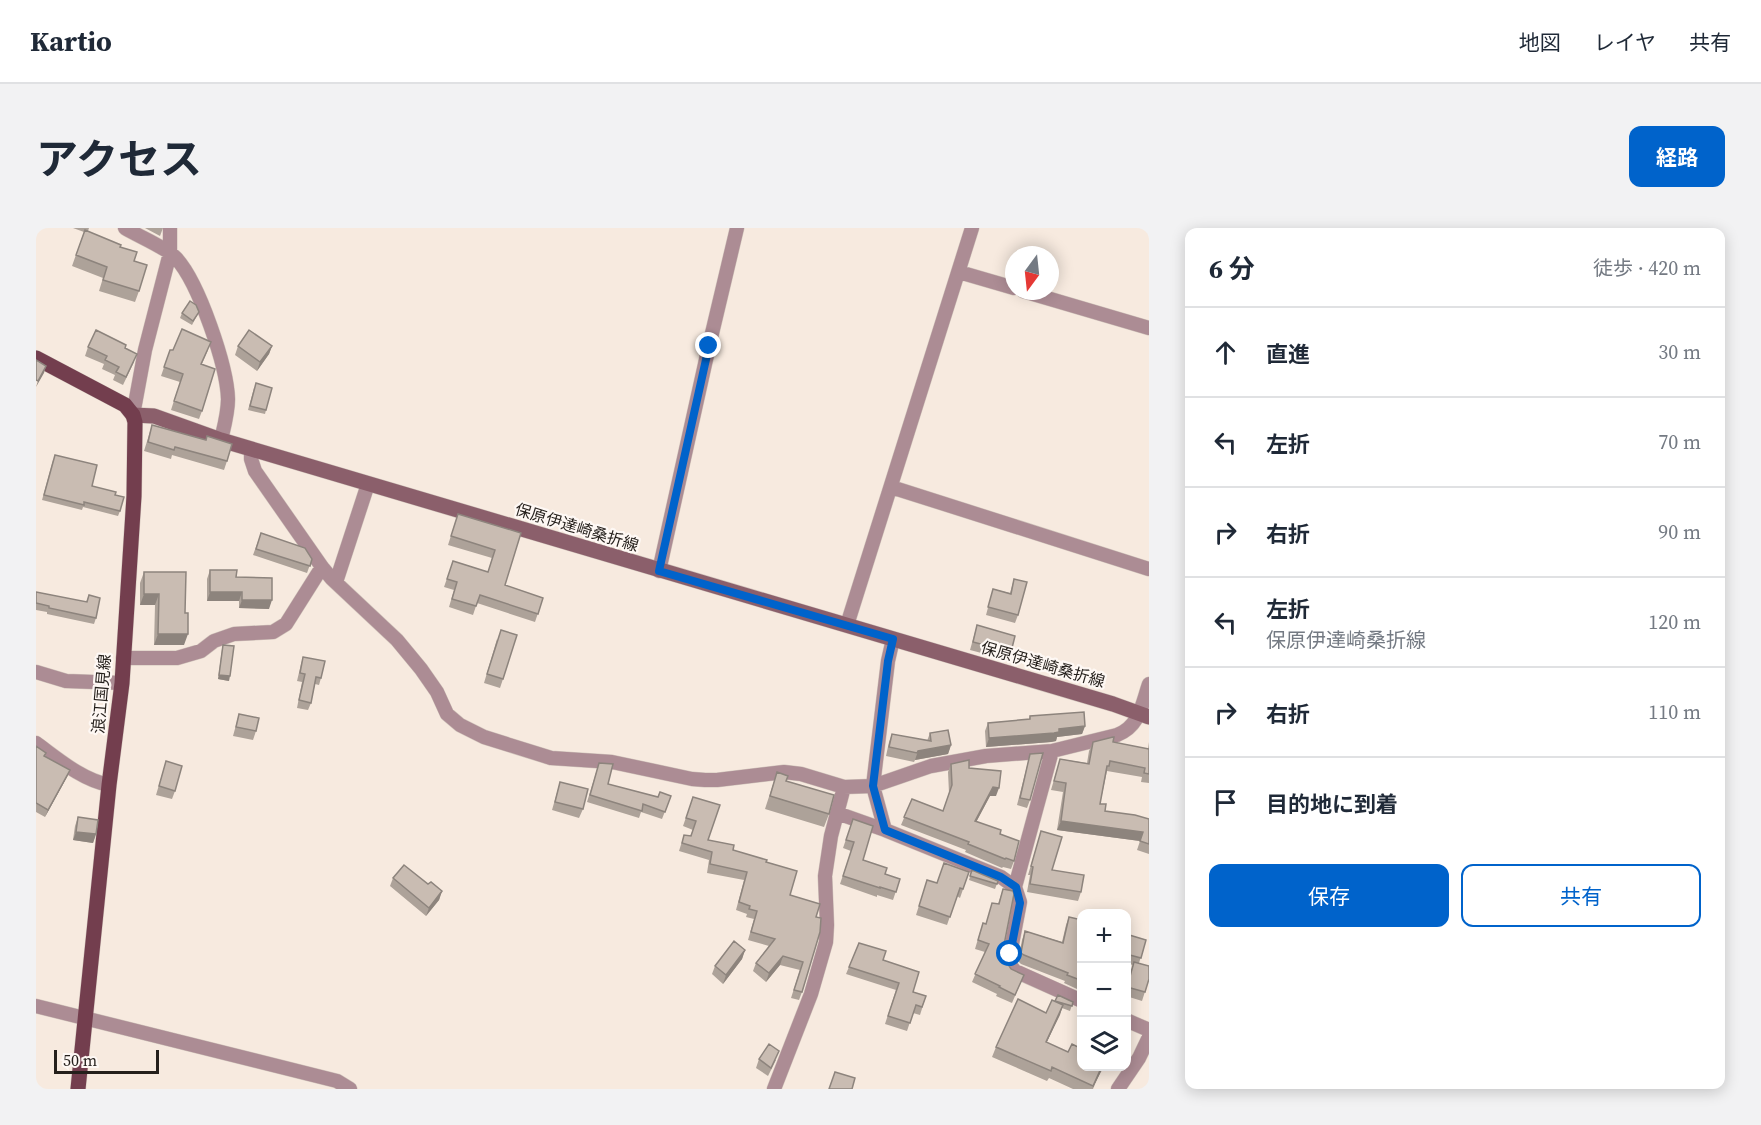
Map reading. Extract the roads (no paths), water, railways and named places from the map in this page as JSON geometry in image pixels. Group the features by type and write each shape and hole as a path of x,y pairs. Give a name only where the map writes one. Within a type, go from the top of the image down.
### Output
{"main road":[{"path":"36,358 125,405 133,415"},
{"name":"保原伊達崎桑折線","path":"133,415 154,416 221,440 1144,715"},
{"name":"浪江国見線","path":"78,1089 109,785 122,683 134,496 135,422 133,415"}],"street":[{"path":"125,228 176,258 198,293 226,382 228,399 221,440"},
{"path":"133,415 145,350 170,253 170,228"},
{"path":"659,571 737,228"},
{"path":"847,625 972,228"},
{"path":"959,272 1005,285"},
{"path":"1054,300 1149,328"},
{"path":"251,449 255,471 322,567 397,640 437,692 447,714 460,725 484,737 551,758 612,762 692,779 717,780 784,772 801,774 844,787 873,786 931,766 986,756 1052,751 1126,731 1144,715 1149,684"},
{"path":"336,582 368,484"},
{"path":"891,487 1149,569"},
{"path":"123,658 177,658 201,651 214,641 234,634 273,632 286,624 322,567"},
{"path":"885,830 873,786 888,661 893,639"},
{"path":"36,672 66,681 122,683"},
{"path":"36,743 95,782 109,785"},
{"path":"1052,751 1016,887 1020,903 1009,960 1010,965 1016,971 1077,999"},
{"path":"774,1089 804,1015 826,942 825,876 831,836 844,787"},
{"path":"837,813 1001,877 1016,887"},
{"path":"36,1006 337,1081 350,1089"},
{"path":"1131,1022 1149,1030"},
{"path":"1118,1089 1139,1058 1149,1037"}]}
